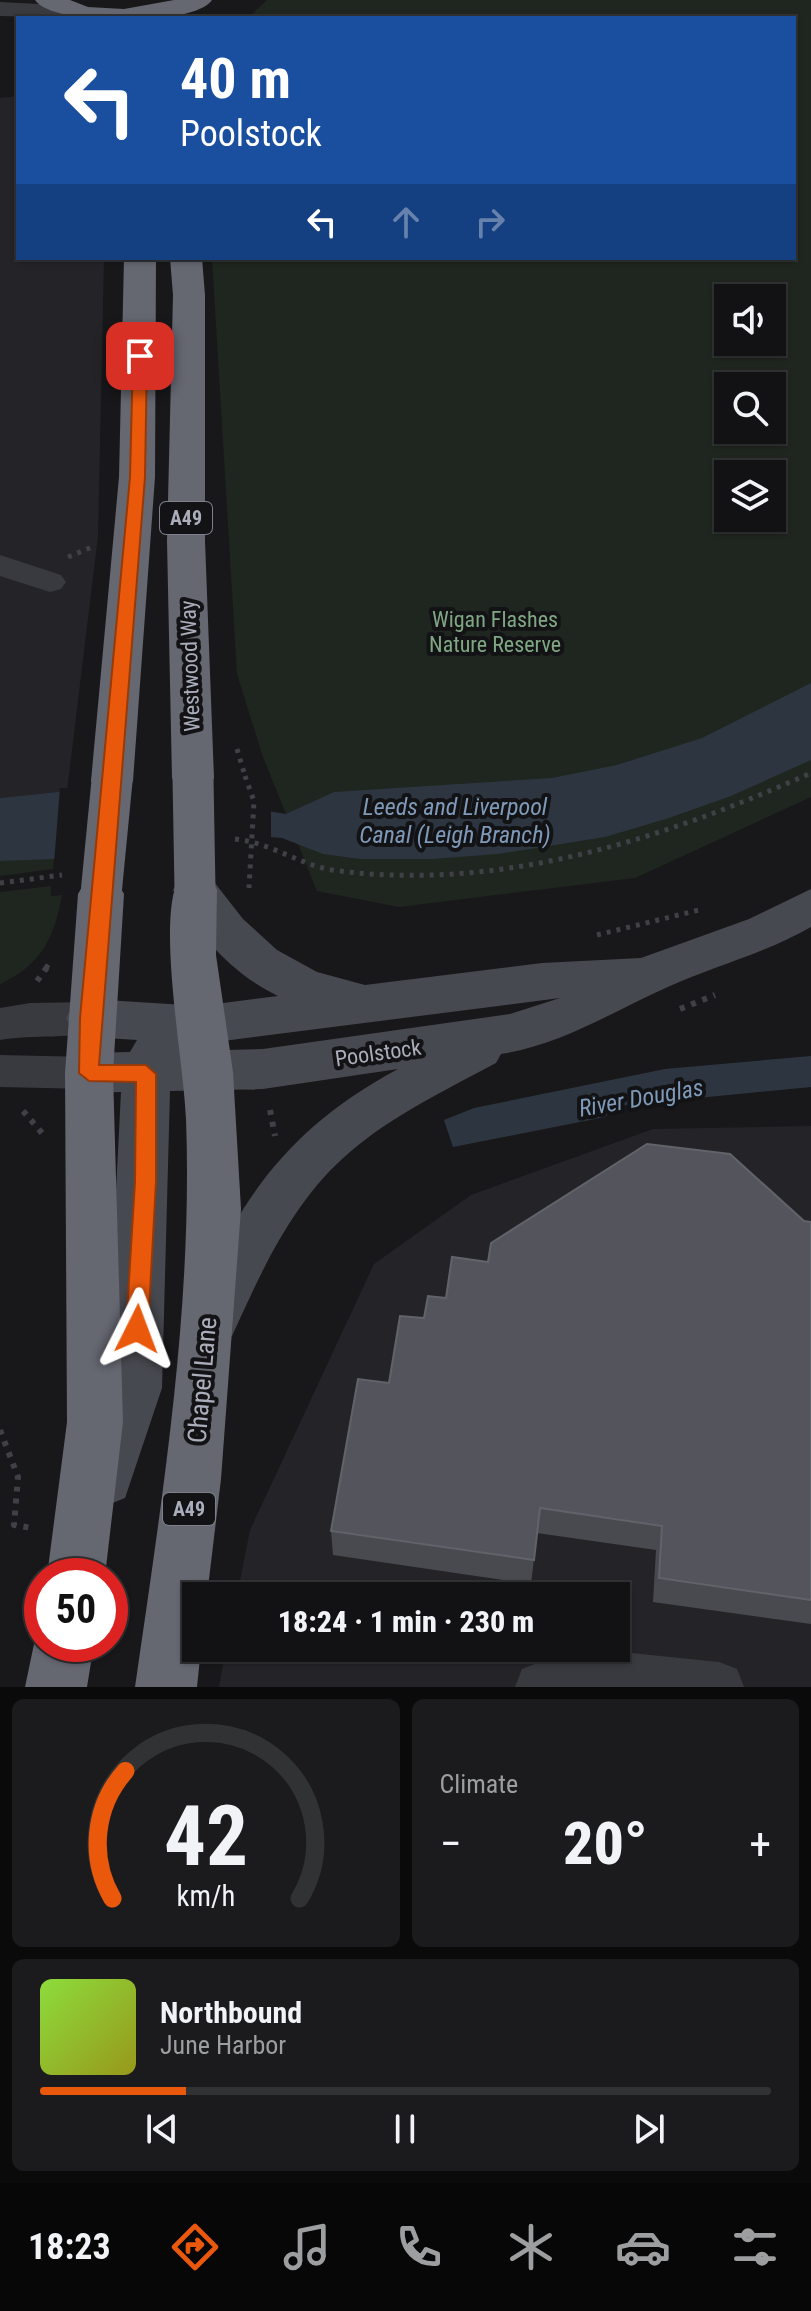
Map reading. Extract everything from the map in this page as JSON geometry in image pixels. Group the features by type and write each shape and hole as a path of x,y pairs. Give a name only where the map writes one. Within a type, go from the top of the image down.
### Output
{"highway":[{"path":"48,0 93,16 153,15 199,0"},
{"name":"A49","path":"78,1558 95,1422 94,1187 83,884 112,781 137,477 140,260"},
{"name":"Westwood Way","path":"186,260 189,295 186,541 195,890 193,955 205,1049"},
{"name":"Chapel Lane","path":"166,1687 177,1622 208,1331 215,1209 205,1049"},
{"path":"56,1687 61,1662"}],"main road":[{"path":"195,890 217,922 265,969 305,988 336,997 389,1003"},
{"name":"Poolstock","path":"90,1018 205,1049 300,1065 510,1033 560,1020 653,973 765,932 811,906"},
{"name":"Poolstock","path":"89,1073 146,1074 205,1049 389,1003 542,981 653,973"},
{"path":"208,1331 256,1231 306,1164 331,1138 376,1106 510,1033"},
{"path":"80,1558 134,1388 145,1182 146,1074"}],"street":[{"path":"0,9 93,16"},
{"path":"0,565 50,582"},
{"path":"0,1024 30,1019 90,1018"},
{"path":"0,1071 89,1073"},
{"path":"540,1687 611,1676 719,1687"}],"path":[{"path":"222,838 269,842 317,867 365,873 457,875 609,850 740,806 811,773"},
{"path":"245,776 254,801 249,888"},
{"path":"0,883 83,884"},
{"path":"590,937 718,905"},
{"path":"0,1430 18,1477 14,1525 37,1528"}],"shaded area":[{"path":"16,96 16,260 104,260 98,536 67,791 0,798 0,98"},
{"path":"811,1126 811,1687 219,1687 223,1662 630,1662 630,1582 240,1582 250,1530 374,1264 471,1195 653,1129"}],"green space":[{"name":"Wigan Flashes Nature Reserve","path":"267,0 811,0 811,797 635,878 399,907 317,891 263,757 237,674 212,260 796,260 796,16 250,16"},
{"path":"54,859 53,869 0,876 0,861"},
{"path":"51,886 51,896 62,895 50,937 36,959 0,984 0,892"}],"water":[{"name":"Leeds and Liverpool Canal (Leigh Branch)","path":"811,683 811,760 731,796 605,837 498,854 433,859 360,859 323,854 282,838 199,831 54,859 0,861 0,798 67,791 184,797 286,814 334,792 552,778 617,765 702,738"},
{"name":"River Douglas","path":"811,1056 811,1087 616,1106 605,1117 453,1147 444,1120 474,1108 665,1069"}],"pier":[{"path":"60,788 184,793 271,807 271,841 200,835 180,848 54,863"}],"building":[{"path":"647,1144 730,1154 804,1221 811,1222 811,1600 659,1578 662,1526 540,1508 534,1560 331,1531 358,1379 389,1383 400,1316 424,1318 428,1296 446,1298 452,1257 488,1262 491,1243"}],"route":[{"path":"137,1329 145,1182 146,1074 89,1073 90,1018 137,477 140,356"}]}
